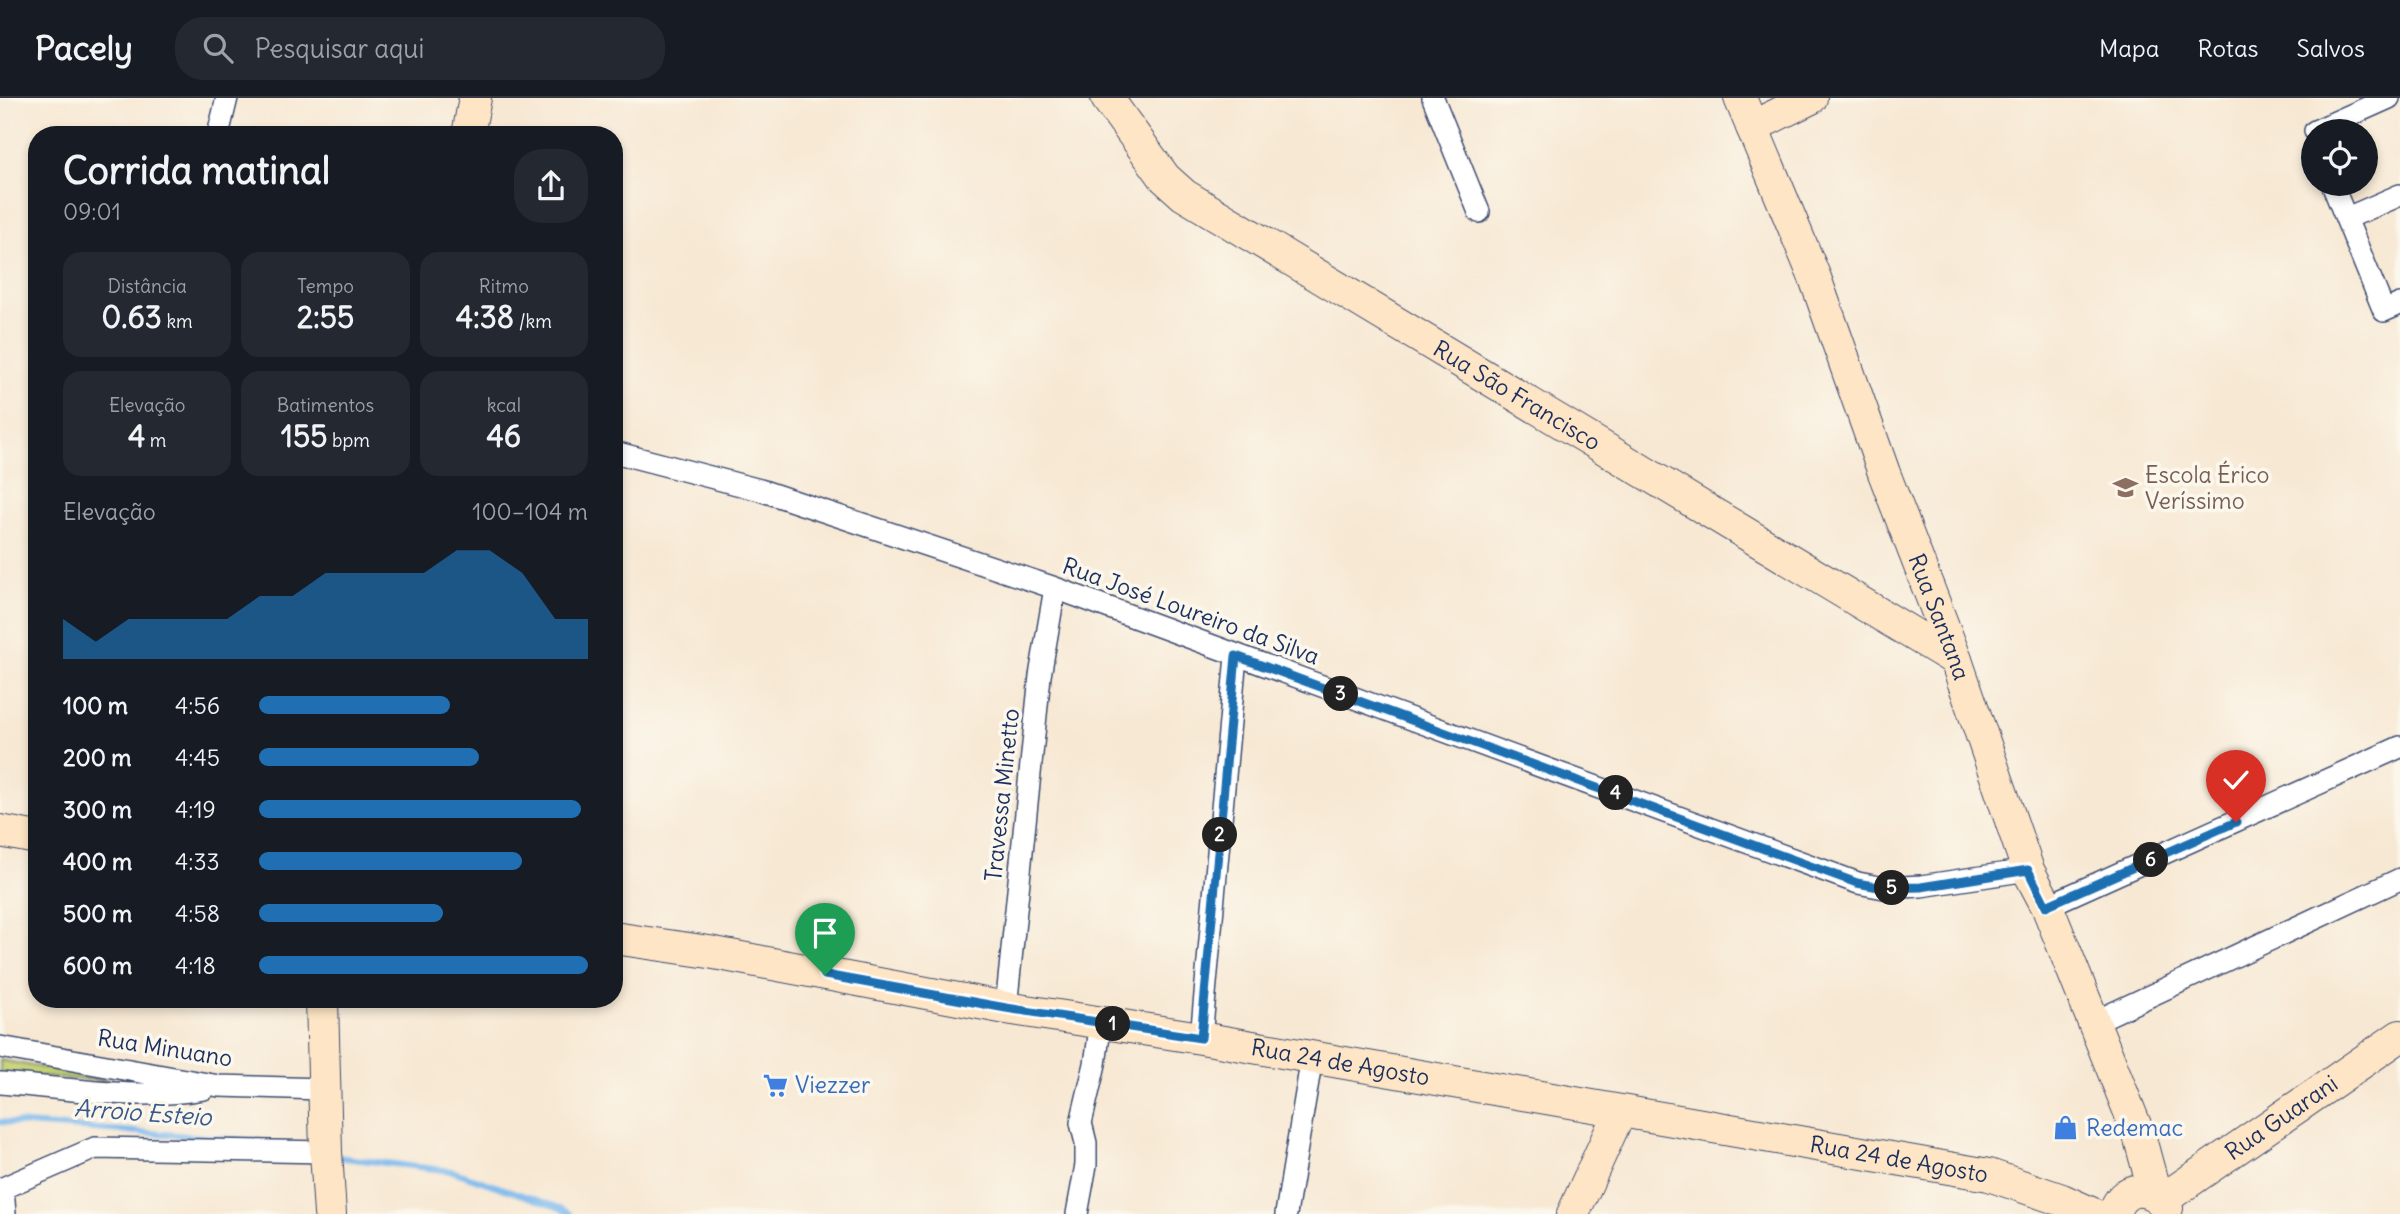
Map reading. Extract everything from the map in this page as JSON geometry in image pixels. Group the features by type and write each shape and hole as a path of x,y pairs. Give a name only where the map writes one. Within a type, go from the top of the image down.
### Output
{"main road":[{"path":"470,126 475,98"},
{"name":"Rua São Francisco","path":"1107,98 1165,178 1184,195 1956,660"},
{"path":"1746,112 1811,98"},
{"name":"Rua Santana","path":"1746,112 1815,278 1884,473 1956,660 2028,870 2046,906 2139,1135 2144,1201"},
{"path":"0,831 28,836"},
{"name":"Rua 24 de Agosto","path":"623,939 709,952 1006,1008 1201,1038 1989,1175 2063,1200 2093,1214"},
{"path":"322,1008 323,1089 330,1214"},
{"name":"Rua Guarani","path":"2144,1201 2400,1036"},
{"path":"1573,1214 1620,1111"},
{"name":"Rua 24 de Agosto","path":"2063,1200 2144,1201"}],"street":[{"path":"220,126 227,98"},
{"path":"1433,98 1479,212"},
{"path":"2346,119 2389,98"},
{"path":"2347,218 2400,195"},
{"path":"2337,196 2392,308"},
{"name":"Rua José Loureiro da Silva","path":"623,454 761,489 1055,588 1857,883 1884,888 1921,887 2028,870"},
{"name":"Travessa Minetto","path":"1006,1008 1040,676 1055,588"},
{"path":"1201,1038 1236,656"},
{"path":"2046,906 2400,747"},
{"path":"2094,1023 2400,879"},
{"path":"1077,1214 1086,1165 1086,1143 1081,1123 1095,1064 1101,1022"},
{"name":"Rua Minuano","path":"0,1047 219,1086 323,1089"},
{"path":"1286,1214 1312,1057"},
{"path":"0,1083 178,1094 219,1086"},
{"path":"5,1214 2,1188 95,1147 326,1152"}],"green space":[{"path":"0,1060 119,1082 0,1074"}],"waterway":[{"name":"Arroio Esteio","path":"0,1122 260,1141"},
{"name":"Arroio Esteio","path":"336,1157 452,1171 560,1208 570,1214"}],"place":[{"name":"Escola Érico Veríssimo","path":"2125,488"},
{"name":"Viezzer","path":"775,1085"},
{"name":"Redemac","path":"2066,1128"}],"route":[{"path":"825,975 1006,1008 1201,1038 1236,656 1857,883 1884,888 1921,887 2028,870 2046,906 2236,822"}]}
